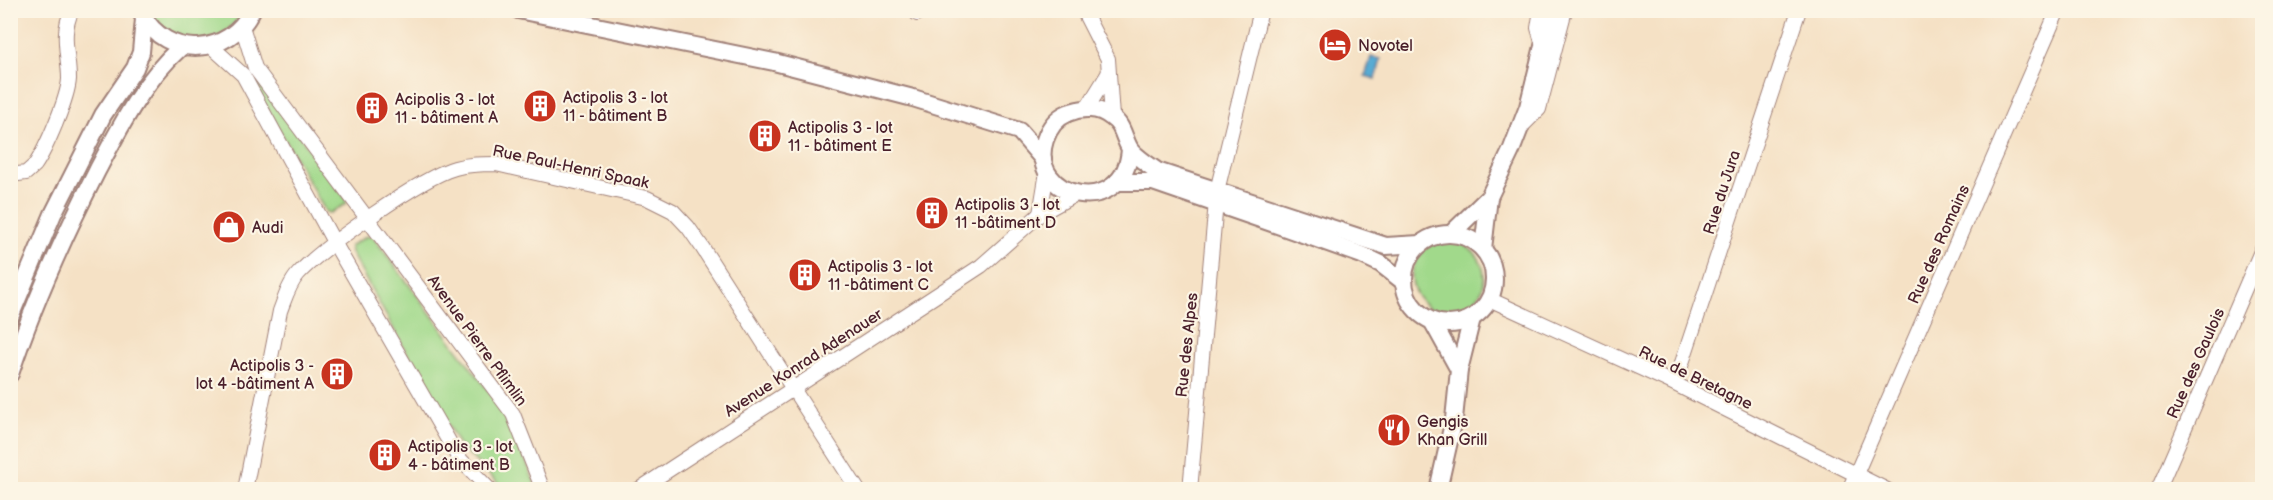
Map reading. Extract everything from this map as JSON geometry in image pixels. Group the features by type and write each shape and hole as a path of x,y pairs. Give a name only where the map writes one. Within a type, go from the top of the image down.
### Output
{"main road":[{"path":"142,15 162,37 181,47 211,46 226,40 242,26 252,10"},
{"path":"519,10 774,62 911,97 1019,131 1055,121 1076,110 1087,108 1112,117 1127,136 1130,148 1129,161 1117,183 1105,191 1091,195 1076,194 1054,182 1045,165 1019,131"},
{"path":"1438,489 1454,419 1459,370 1472,318 1490,299 1494,273 1483,249 1489,197 1521,127 1552,10"},
{"path":"10,318 53,214 103,115 135,68 141,52 142,15"},
{"path":"10,374 71,223 118,132 159,67 181,47"},
{"path":"1045,165 1047,132 1055,121"},
{"path":"1130,148 1157,171 1362,255 1381,264 1404,282"},
{"path":"1117,183 1154,182 1217,197 1386,246 1420,244"},
{"path":"1451,234 1489,197"},
{"path":"1459,370 1432,321 1412,306 1404,282 1407,261 1420,244 1435,236 1451,234 1463,236 1483,249"},
{"path":"1432,321 1446,324 1472,318"}],"street":[{"path":"10,175 26,173 35,165 64,98 69,80 64,42 66,22 72,10"},
{"path":"1083,10 1108,59 1112,117"},
{"name":"Rue des Alpes","path":"1190,489 1217,197 1261,10"},
{"path":"1541,10 1538,28 1543,45"},
{"path":"1521,127 1539,109 1565,10"},
{"name":"Rue du Jura","path":"1675,384 1799,10"},
{"name":"Rue des Romains","path":"1849,489 2058,10"},
{"name":"Avenue Pierre Pflimlin","path":"242,26 255,68 370,219 513,414 543,489"},
{"path":"211,46 243,75 335,244 458,457 490,489"},
{"path":"1087,108 1108,74"},
{"name":"Rue Paul-Henri Spaak","path":"370,219 431,178 454,168 476,163 496,164 647,198 673,211 688,227 794,387 858,489"},
{"path":"1040,214 1045,165"},
{"name":"Avenue Konrad Adenauer","path":"638,489 981,266 1040,214 1076,194"},
{"path":"245,489 280,311 287,291 298,274 370,219"},
{"name":"Rue des Gaulois","path":"2158,489 2262,249"},
{"name":"Rue de Bretagne","path":"1490,299 1675,384 1887,489"}],"green space":[{"path":"147,11 246,11 218,37 196,41 178,37 162,26"},
{"path":"254,74 346,199 346,204 330,213 326,212 249,76"},
{"path":"367,236 373,237 509,418 535,484 534,489 504,489 459,445 351,253 350,246"},
{"path":"1448,241 1468,247 1478,257 1484,277 1478,297 1468,307 1448,313 1428,307 1418,297 1412,277 1418,257 1428,247"}],"water":[{"path":"1371,57 1381,59 1376,79 1365,76"}],"place":[{"name":"Novotel","path":"1335,45"},
{"name":"Actipolis 3 - lot 11 - bâtiment B","path":"540,106"},
{"name":"Acipolis 3 - lot 11 - bâtiment A","path":"372,108"},
{"name":"Actipolis 3 - lot 11 - bâtiment E","path":"765,136"},
{"name":"Actipolis 3 - lot 11 -bâtiment D","path":"932,213"},
{"name":"Audi","path":"229,227"},
{"name":"Actipolis 3 - lot 11 -bâtiment C","path":"805,275"},
{"name":"Actipolis 3 - lot 4 -bâtiment A","path":"337,374"},
{"name":"Gengis Khan Grill","path":"1394,430"},
{"name":"Actipolis 3 - lot 4 - bâtiment B","path":"385,455"}]}
